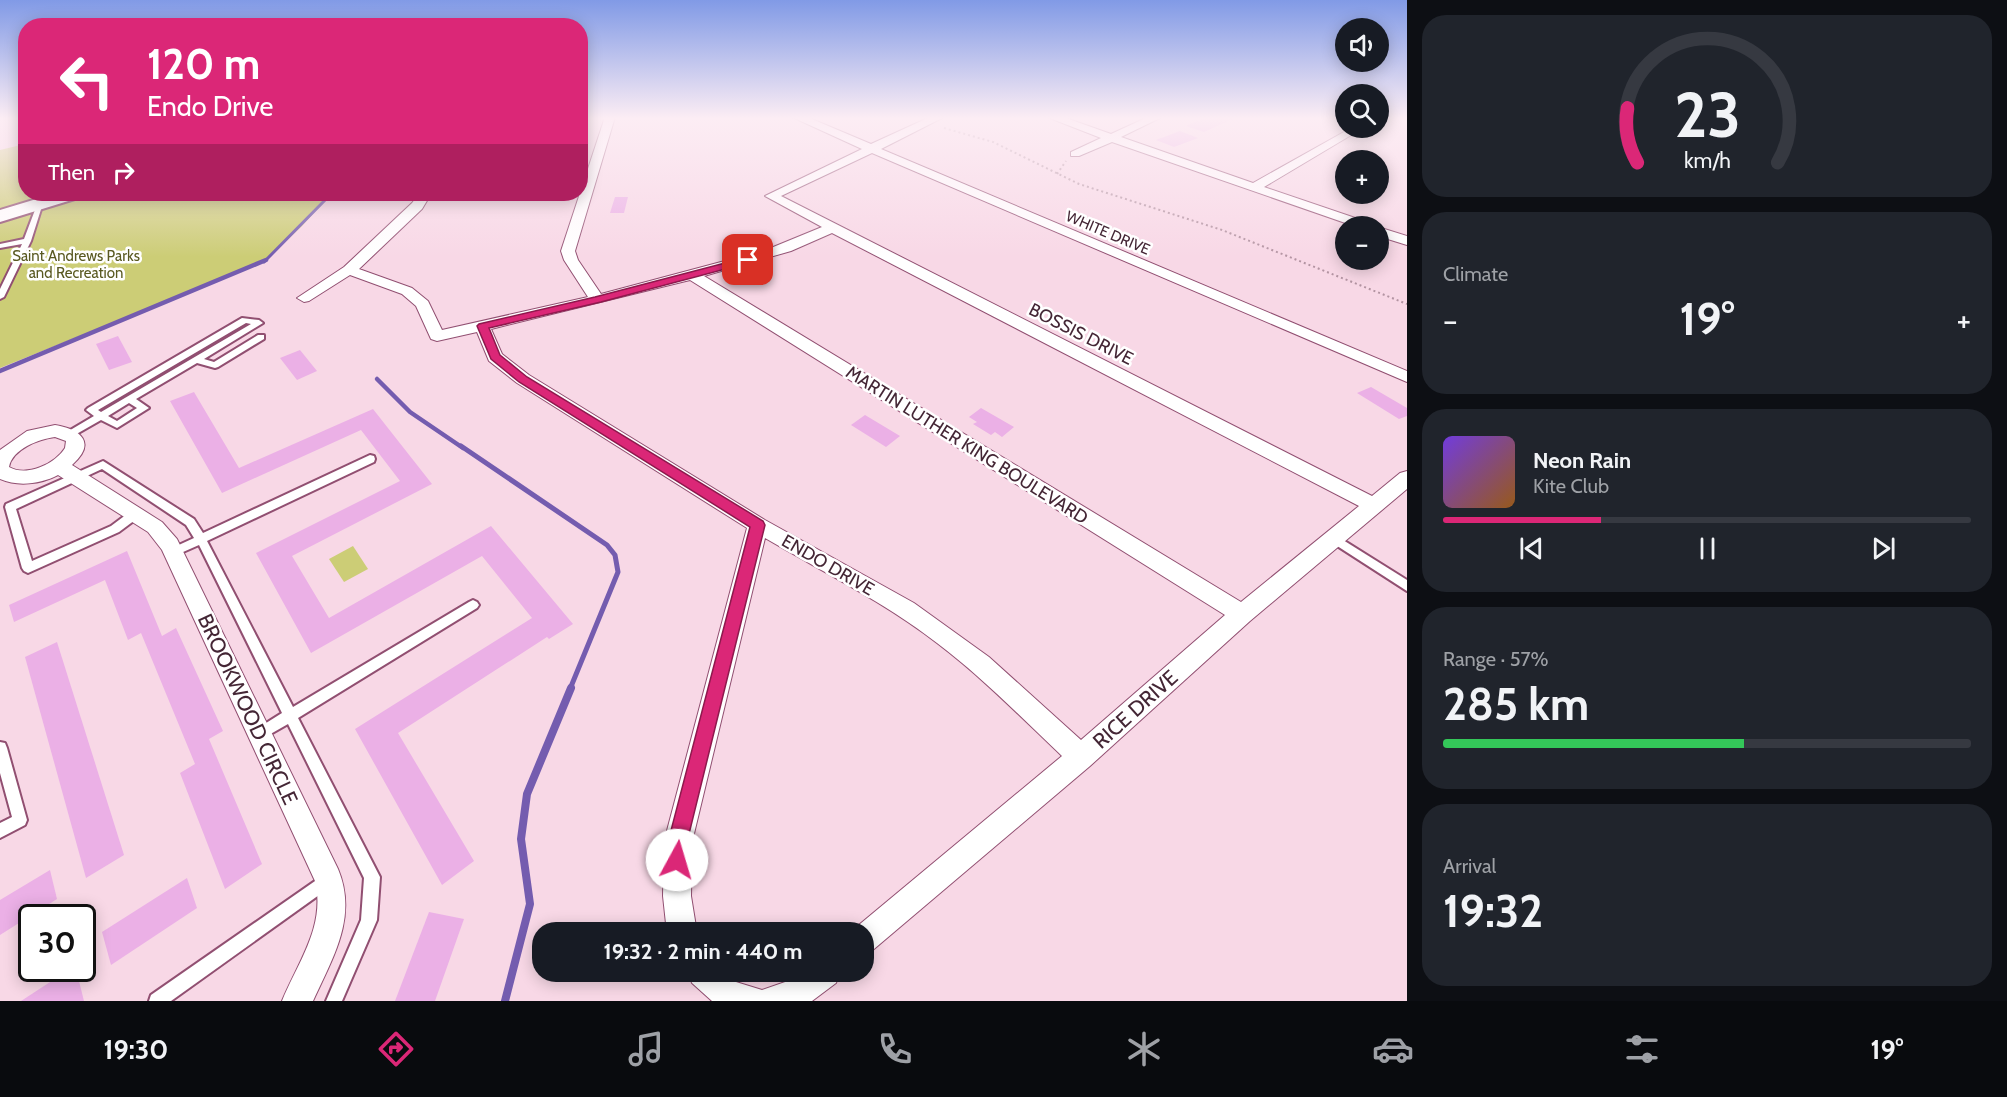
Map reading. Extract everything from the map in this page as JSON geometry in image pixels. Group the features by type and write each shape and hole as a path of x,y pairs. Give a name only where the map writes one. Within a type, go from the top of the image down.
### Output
{"main road":[{"path":"0,216 46,201"}],"street":[{"path":"588,187 595,164"},
{"name":"BOSSIS DRIVE","path":"843,164 771,196 1375,506"},
{"name":"WHITE DRIVE","path":"905,164 1407,377"},
{"path":"1184,164 1336,216"},
{"path":"1253,188 1296,164"},
{"path":"304,298 349,270 420,201"},
{"path":"584,201 568,251 597,300"},
{"path":"349,270 407,291 423,304 437,336 597,300 692,275 786,249 811,240 831,228"},
{"path":"1389,235 1407,241"},
{"name":"MARTIN LUTHER KING BOULEVARD","path":"692,275 1242,614"},
{"name":"ENDO DRIVE","path":"482,326 495,357 516,374 758,525 906,609 981,664 1081,757"},
{"path":"49,432 70,434 75,438 76,444 68,472 23,478 5,475 0,470 4,455 24,440 49,432"},
{"name":"BROOKWOOD CIRCLE","path":"68,472 155,527 174,552 328,879 334,905 332,921 297,1001"},
{"name":"RICE DRIVE","path":"874,931 1081,757 1242,614 1407,478"},
{"path":"680,922 677,897 678,842 758,525"},
{"path":"772,1001 796,994 812,982"},
{"path":"712,987 728,995 751,1001"}],"lane":[{"path":"0,297 27,242 39,203"},
{"path":"0,246 27,242"},
{"path":"70,434 100,416 129,399 196,360 259,323 245,320 91,410 100,416 117,424 144,408 129,399"},
{"path":"196,360 215,365 261,337"},
{"path":"174,552 370,459"},
{"path":"135,514 115,529 28,568 10,507 68,472 103,465 190,522 201,539 372,877 369,920 333,1001"},
{"path":"1335,539 1407,585"},
{"path":"260,734 473,605"},
{"path":"0,747 20,820 0,831"},
{"path":"157,1001 328,879"}],"path":[{"path":"1037,164 1079,184 1222,230 1407,304"}],"green space":[{"name":"Saint Andrews Parks and Recreation","path":"0,164 18,164 18,201 325,201 264,262 0,368"},
{"path":"353,546 368,569 344,582 329,559"}],"building":[{"path":"615,197 628,197 624,213 610,213"},
{"path":"118,336 132,362 109,370 96,344"},
{"path":"300,350 317,371 297,380 280,358"},
{"path":"1371,387 1407,408 1407,416 1399,419 1357,393"},
{"path":"194,392 239,468 373,409 432,484 292,556 329,618 491,526 573,624 549,639 547,637 398,733 474,861 442,885 355,729 532,618 482,556 311,653 256,553 400,481 361,430 222,493 170,401"},
{"path":"981,408 1014,427 1002,437 995,432 991,435 973,424 977,422 969,417"},
{"path":"865,415 900,436 886,447 851,425"},
{"path":"127,551 162,636 176,628 223,731 209,739 262,864 225,889 180,773 195,764 141,633 128,640 105,580 14,622 9,605"},
{"path":"57,642 124,855 86,878 25,657"},
{"path":"50,870 57,899 49,904 18,904 18,924 0,935 0,900"},
{"path":"187,878 197,908 111,965 102,932"},
{"path":"429,912 464,919 435,1001 395,1001"},
{"path":"50,982 79,982 84,1001 21,1001"}],"waterway":[{"path":"266,260 324,201"},
{"path":"0,371 266,260"},
{"path":"377,379 410,412 463,448"},
{"path":"461,446 607,545 615,555 618,572 570,689"},
{"path":"505,1001 530,904 521,839 527,794 571,688"}],"route":[{"path":"677,860 678,842 758,525 523,379 495,357 482,326 597,300 748,260"}]}
